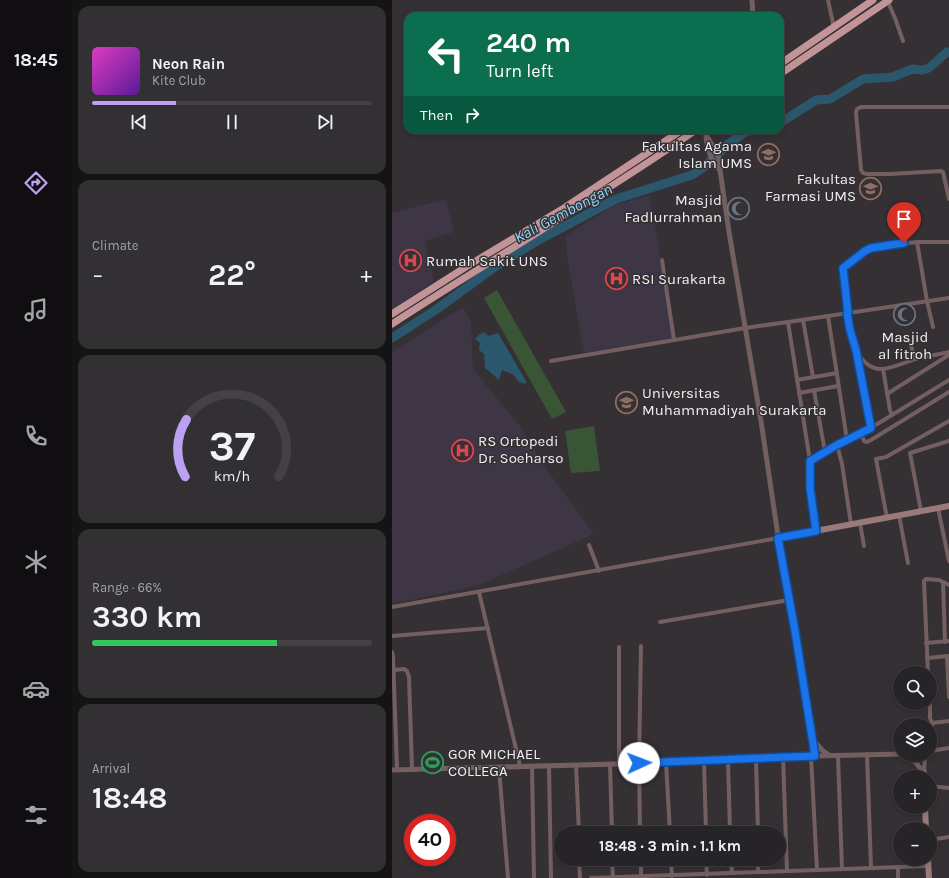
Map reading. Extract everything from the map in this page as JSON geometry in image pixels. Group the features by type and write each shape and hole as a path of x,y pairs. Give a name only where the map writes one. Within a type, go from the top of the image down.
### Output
{"highway":[{"path":"784,71 873,0"},
{"path":"784,62 888,0"},
{"path":"401,318 394,313 469,265 564,208 676,134"},
{"path":"392,324 478,268 564,216 690,134"}],"main road":[{"path":"778,538 949,506"},
{"path":"928,866 929,878"}],"street":[{"path":"752,0 753,12"},
{"path":"828,0 839,28"},
{"path":"888,0 903,41"},
{"path":"949,107 861,107 857,109 856,113 861,170 863,173 882,174 942,171 949,199"},
{"path":"705,134 707,144 713,153 720,170 761,421 778,538 813,739 816,870"},
{"path":"871,428 856,350 847,313 843,271 845,266 874,246 917,242 949,242"},
{"path":"917,242 933,327"},
{"path":"662,260 674,340"},
{"path":"551,361 745,328 949,298"},
{"path":"828,316 847,440"},
{"path":"803,320 813,377"},
{"path":"788,322 810,461 810,488 816,531"},
{"path":"910,342 915,359"},
{"path":"856,350 862,359 869,365 875,368 883,369 915,359 949,354"},
{"path":"887,394 949,354"},
{"path":"883,369 892,415"},
{"path":"796,380 837,373"},
{"path":"810,461 837,445 861,434 949,380"},
{"path":"799,393 838,386"},
{"path":"814,390 825,452"},
{"path":"932,391 937,399"},
{"path":"861,434 863,440 866,442 871,440 949,392"},
{"path":"887,518 876,459 886,457 949,421"},
{"path":"921,511 910,452 948,441 949,447"},
{"path":"837,445 842,464 851,524"},
{"path":"938,508 949,561"},
{"path":"899,516 908,563"},
{"path":"860,523 864,546"},
{"path":"392,607 778,538"},
{"path":"589,545 599,570"},
{"path":"928,666 924,581 926,579 939,580 949,585"},
{"path":"926,643 947,641 943,582"},
{"path":"479,592 520,766"},
{"path":"660,622 789,600"},
{"path":"392,636 488,628"},
{"path":"619,646 620,764"},
{"path":"640,826 639,763 641,646"},
{"path":"392,652 394,670 395,769 499,768 520,766 532,767 893,754"},
{"path":"927,658 948,656 949,697"},
{"path":"394,670 404,669 409,677 412,769"},
{"path":"937,722 949,721"},
{"path":"813,739 823,751 831,756"},
{"path":"937,750 949,748"},
{"path":"867,754 870,868"},
{"path":"838,756 842,869"},
{"path":"783,757 787,871"},
{"path":"756,758 758,826"},
{"path":"728,760 730,826"},
{"path":"704,761 706,826"},
{"path":"666,762 670,826"},
{"path":"610,764 612,826"},
{"path":"576,765 579,826"},
{"path":"549,766 551,878"},
{"path":"532,767 534,878"},
{"path":"499,768 508,878"},
{"path":"937,787 949,788"},
{"path":"937,839 949,837"},
{"path":"579,866 580,878"},
{"path":"612,866 613,878"},
{"path":"641,866 641,877"},
{"path":"671,866 672,876"},
{"path":"706,866 707,875"},
{"path":"732,866 732,873"},
{"path":"758,866 758,872"},
{"path":"591,878 719,876 732,873 928,866"},
{"path":"898,867 898,878"}],"shaded area":[{"name":"RSI Surakarta","path":"649,195 659,248 672,339 584,353 567,257 565,236 615,205"},
{"name":"Rumah Sakit UNS","path":"446,199 454,232 425,241 434,281 392,311 392,213"},
{"name":"RS Ortopedi Dr. Soeharso","path":"463,307 471,323 473,369 520,426 550,474 594,534 477,586 392,604 392,352"}],"green space":[{"path":"497,290 566,412 552,419 484,298"},
{"path":"594,426 600,471 571,473 565,431"}],"water":[{"path":"484,332 488,336 498,333 526,381 525,384 518,381 514,375 502,370 499,380 485,368 484,354 479,350 480,343 475,339"}],"waterway":[{"name":"Kali Gembongan","path":"784,120 816,100 830,99 863,79 893,77 912,69 922,70 929,68 947,52 949,52"},
{"name":"Kali Gembongan","path":"392,338 437,309 492,269 535,242 616,199 692,175 704,167 727,145 742,134"}],"place":[{"name":"Fakultas Agama Islam UMS","path":"768,155"},
{"name":"Fakultas Farmasi UMS","path":"871,188"},
{"name":"Masjid Fadlurrahman","path":"738,209"},
{"name":"Rumah Sakit UNS","path":"411,261"},
{"name":"RSI Surakarta","path":"617,279"},
{"name":"Masjid al fitroh","path":"905,314"},
{"name":"Universitas Muhammadiyah Surakarta","path":"626,402"},
{"name":"RS Ortopedi Dr. Soeharso","path":"463,450"},
{"name":"GOR MICHAEL COLLEGA","path":"433,763"}],"route":[{"path":"639,763 815,756 778,538 816,531 810,488 810,461 837,445 871,428 856,350 847,313 843,268 871,248 904,243"}]}
